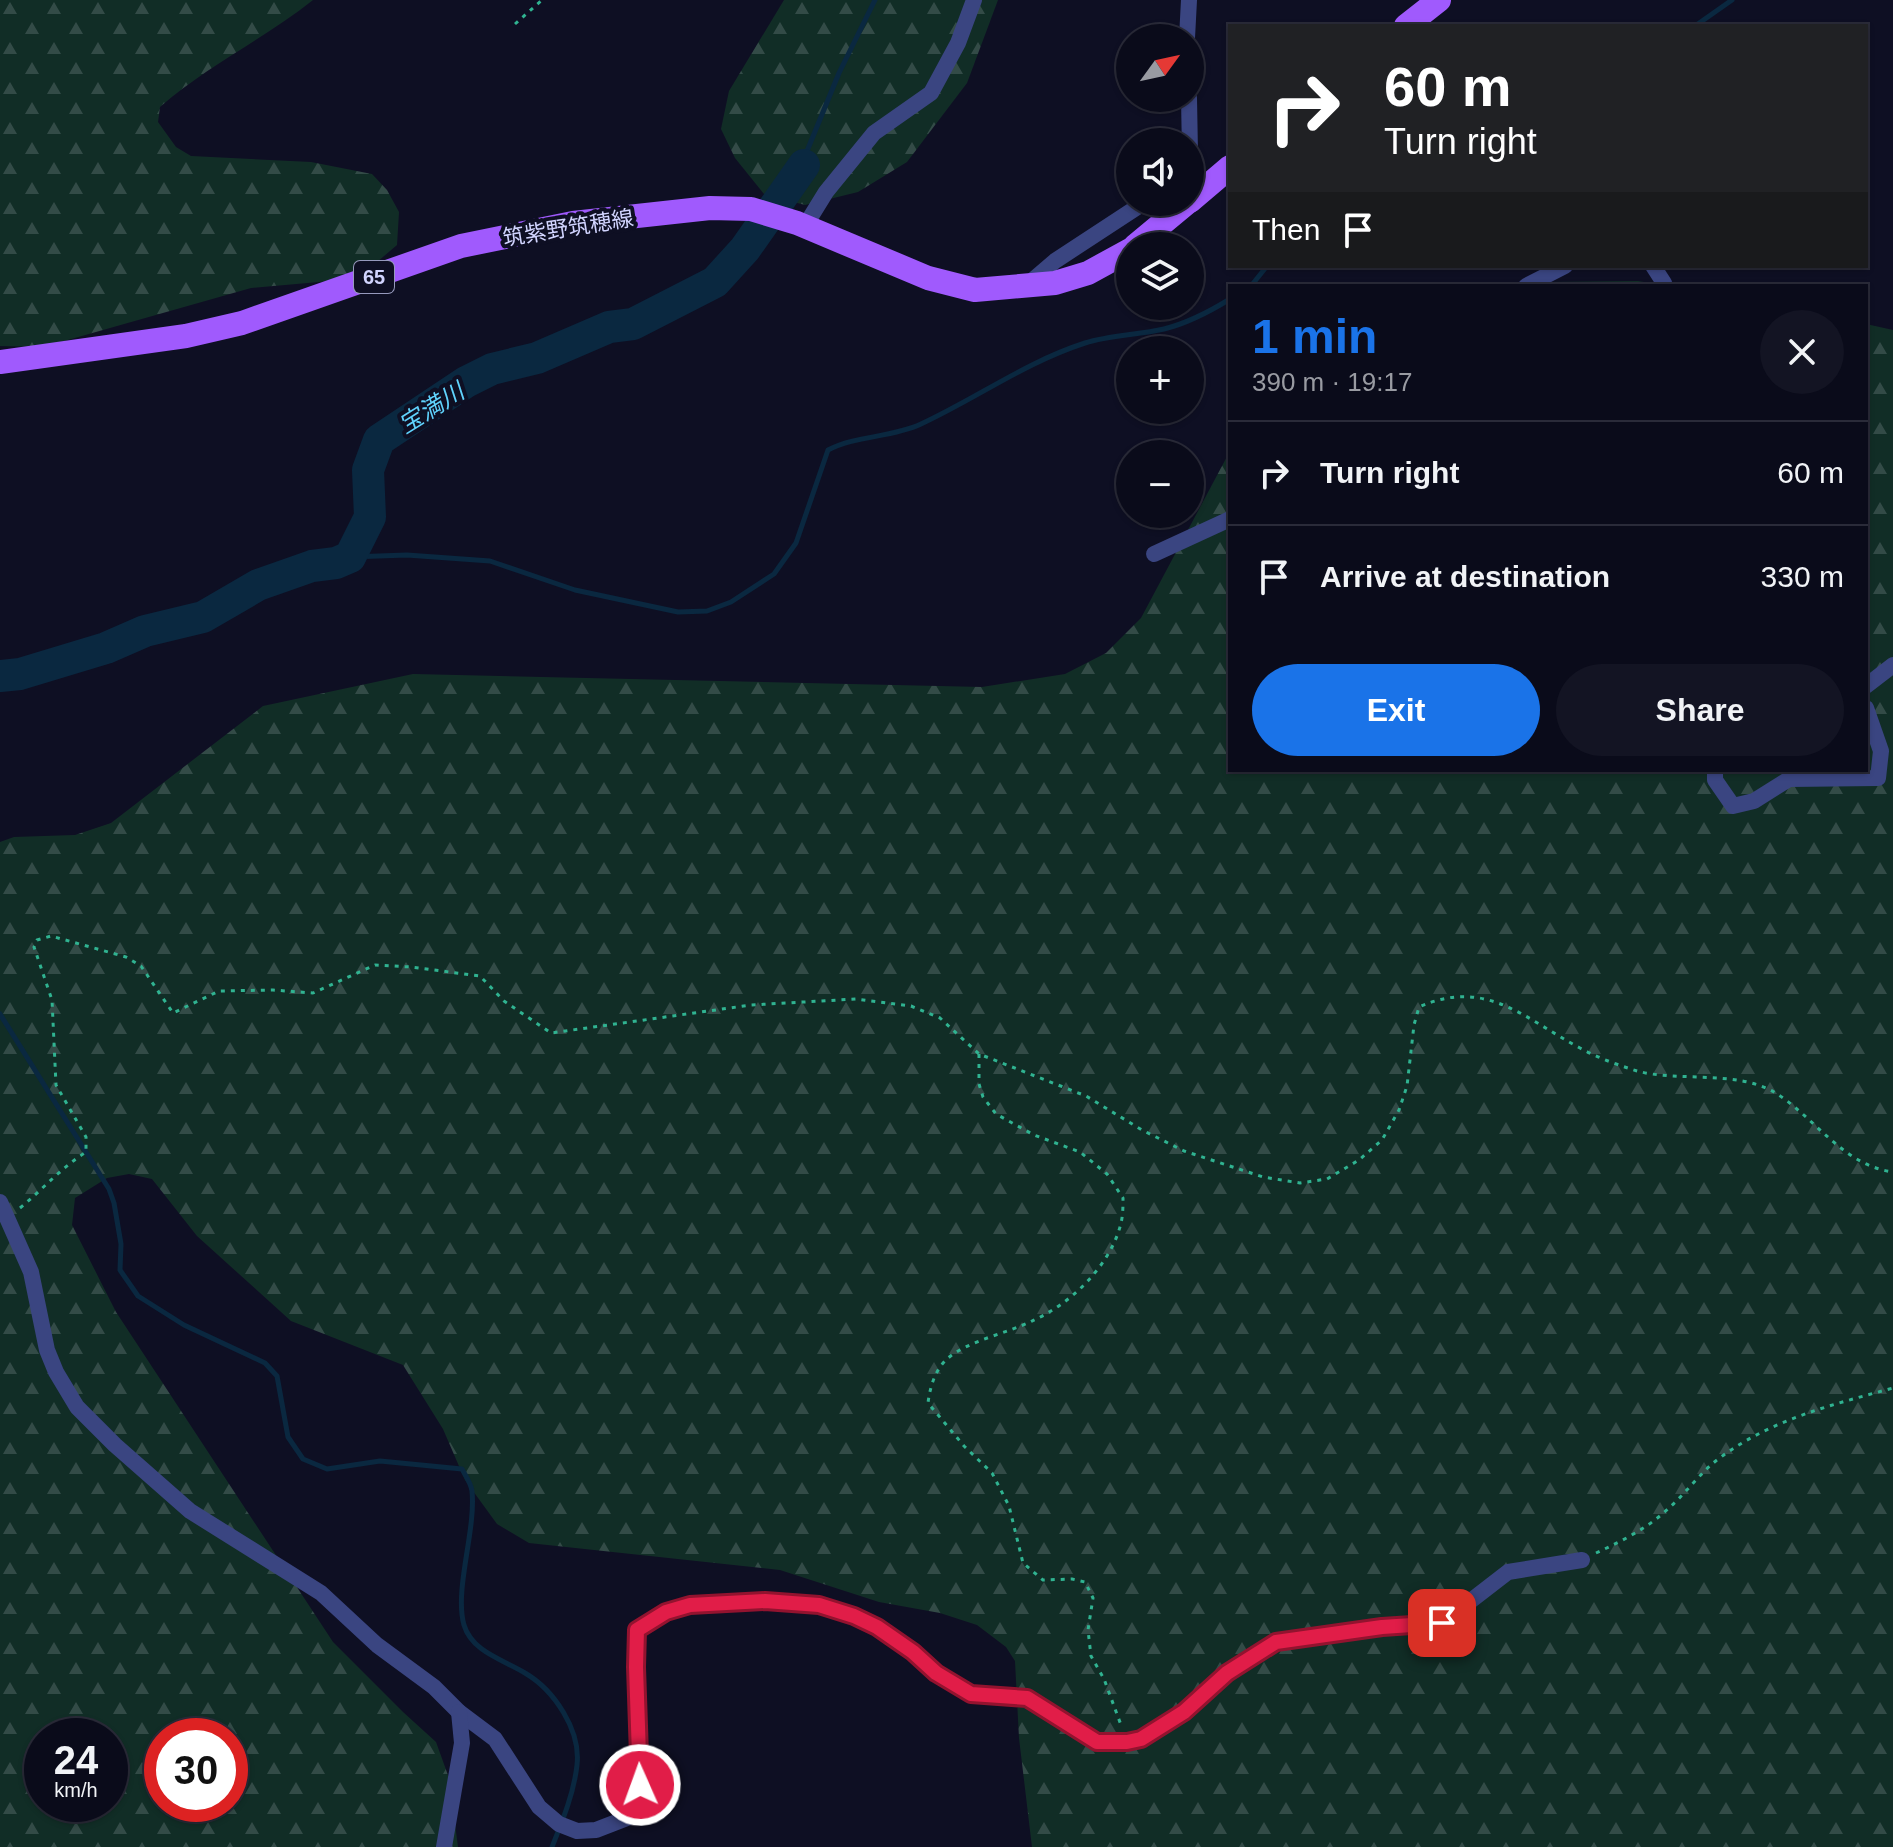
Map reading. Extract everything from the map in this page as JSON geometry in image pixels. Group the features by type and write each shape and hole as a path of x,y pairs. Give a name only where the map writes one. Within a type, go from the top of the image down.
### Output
{"main road":[{"path":"1409,24 1439,0"},
{"path":"1204,189 1228,169"},
{"name":"筑紫野筑穂線","path":"0,362 186,336 242,323 461,246 573,223 710,208 751,209 801,224 928,278 975,290 1055,283 1088,273 1116,258"},
{"path":"1152,232 1171,216"}],"street":[{"path":"801,224 874,133 931,93 958,43 974,0"},
{"path":"1188,24 1189,0"},
{"path":"1027,285 1055,261 1124,216"},
{"path":"1530,284 1561,268"},
{"path":"1154,554 1228,520"},
{"path":"1868,684 1893,665"},
{"path":"1715,772 1715,780 1733,806 1754,801 1789,779 1878,778 1881,751 1868,714"},
{"path":"0,1202 31,1272 47,1350 77,1407 190,1511 321,1593 377,1645 434,1687 459,1712 495,1739 539,1807 559,1824 577,1831 596,1830 627,1818 636,1809 640,1785 637,1630 666,1612 690,1605 765,1601 819,1605 877,1627 913,1652 936,1673 971,1694 1027,1698 1097,1742 1127,1742 1141,1739 1184,1712 1227,1673 1276,1642 1382,1627 1442,1623 1508,1572 1582,1560"},
{"path":"444,1847 462,1743 459,1712"}],"path":[{"path":"515,24 542,0"},
{"path":"8,1218 47,1186 61,1168 86,1152 86,1137 56,1085 52,1000 34,947 37,940 51,936 126,957 141,966 173,1013 219,991 313,993 375,965 480,976 504,1001 551,1033 751,1005 856,999 911,1006 940,1018 979,1054 1086,1096 1184,1151 1263,1177 1300,1183 1327,1179 1359,1160 1382,1140 1399,1110 1407,1086 1419,1007 1438,998 1471,996 1518,1010 1580,1048 1639,1071 1748,1082 1773,1092 1858,1161 1893,1172"},
{"path":"979,1054 979,1084 983,1097 996,1114 1034,1135 1080,1152 1107,1174 1123,1198 1121,1224 1107,1255 1081,1289 1034,1321 981,1341 948,1358 930,1384 928,1403 964,1446 992,1473 1009,1506 1023,1563 1043,1580 1085,1582 1093,1598 1088,1630 1091,1656 1104,1679 1127,1742"},
{"path":"1582,1560 1633,1535 1667,1510 1716,1460 1771,1427 1815,1410 1893,1388"}],"green space":[{"path":"0,0 313,0 178,92 160,107 158,122 176,147 191,156 311,162 372,174 387,190 399,212 397,245 377,262 341,280 251,288 43,347 0,346"},
{"path":"784,0 998,0 967,83 907,162 858,192 805,205 764,194 735,158 721,129 729,91"},
{"path":"1638,281 1655,284 1458,284"},
{"path":"1868,324 1893,330 1893,1847 1032,1847 1019,1738 1015,1661 1006,1647 977,1625 940,1613 879,1602 780,1570 529,1543 497,1524 465,1480 443,1429 403,1365 291,1321 197,1236 152,1179 129,1174 107,1178 75,1198 72,1225 116,1312 333,1642 436,1742 449,1778 458,1847 0,1847 0,842 14,837 75,835 111,823 263,706 413,674 982,687 1065,674 1106,653 1141,618 1189,528 1204,528 1204,500 1228,455 1228,772 1868,772"}],"waterway":[{"path":"804,165 839,73 875,0"},
{"path":"1698,24 1732,0"},
{"name":"宝満川","path":"0,676 20,674 106,648 145,631 203,617 258,585 312,566 336,563 350,557 370,517 368,470 379,440 466,382 492,369 537,358 609,327 633,324 715,282 745,249 804,165"},
{"path":"1253,284 1265,268"},
{"path":"350,557 407,555 490,561 575,590 678,612 707,611 731,602 774,574 796,543 828,450 910,429 1063,351 1095,340 1173,327 1228,300"},
{"path":"0,1014 109,1189 121,1244 120,1270 138,1296 184,1325 265,1363 277,1376 288,1437 303,1459 327,1469 380,1461 462,1469 471,1488 472,1507 463,1578 464,1625 481,1649 525,1673 546,1690 563,1712 575,1738 575,1776 552,1847"}],"route":[{"path":"640,1785 637,1630 666,1612 690,1605 765,1601 819,1605 854,1616 877,1627 913,1652 936,1673 971,1694 1027,1698 1097,1742 1141,1739 1184,1712 1227,1673 1276,1642 1382,1627 1442,1623"}]}
